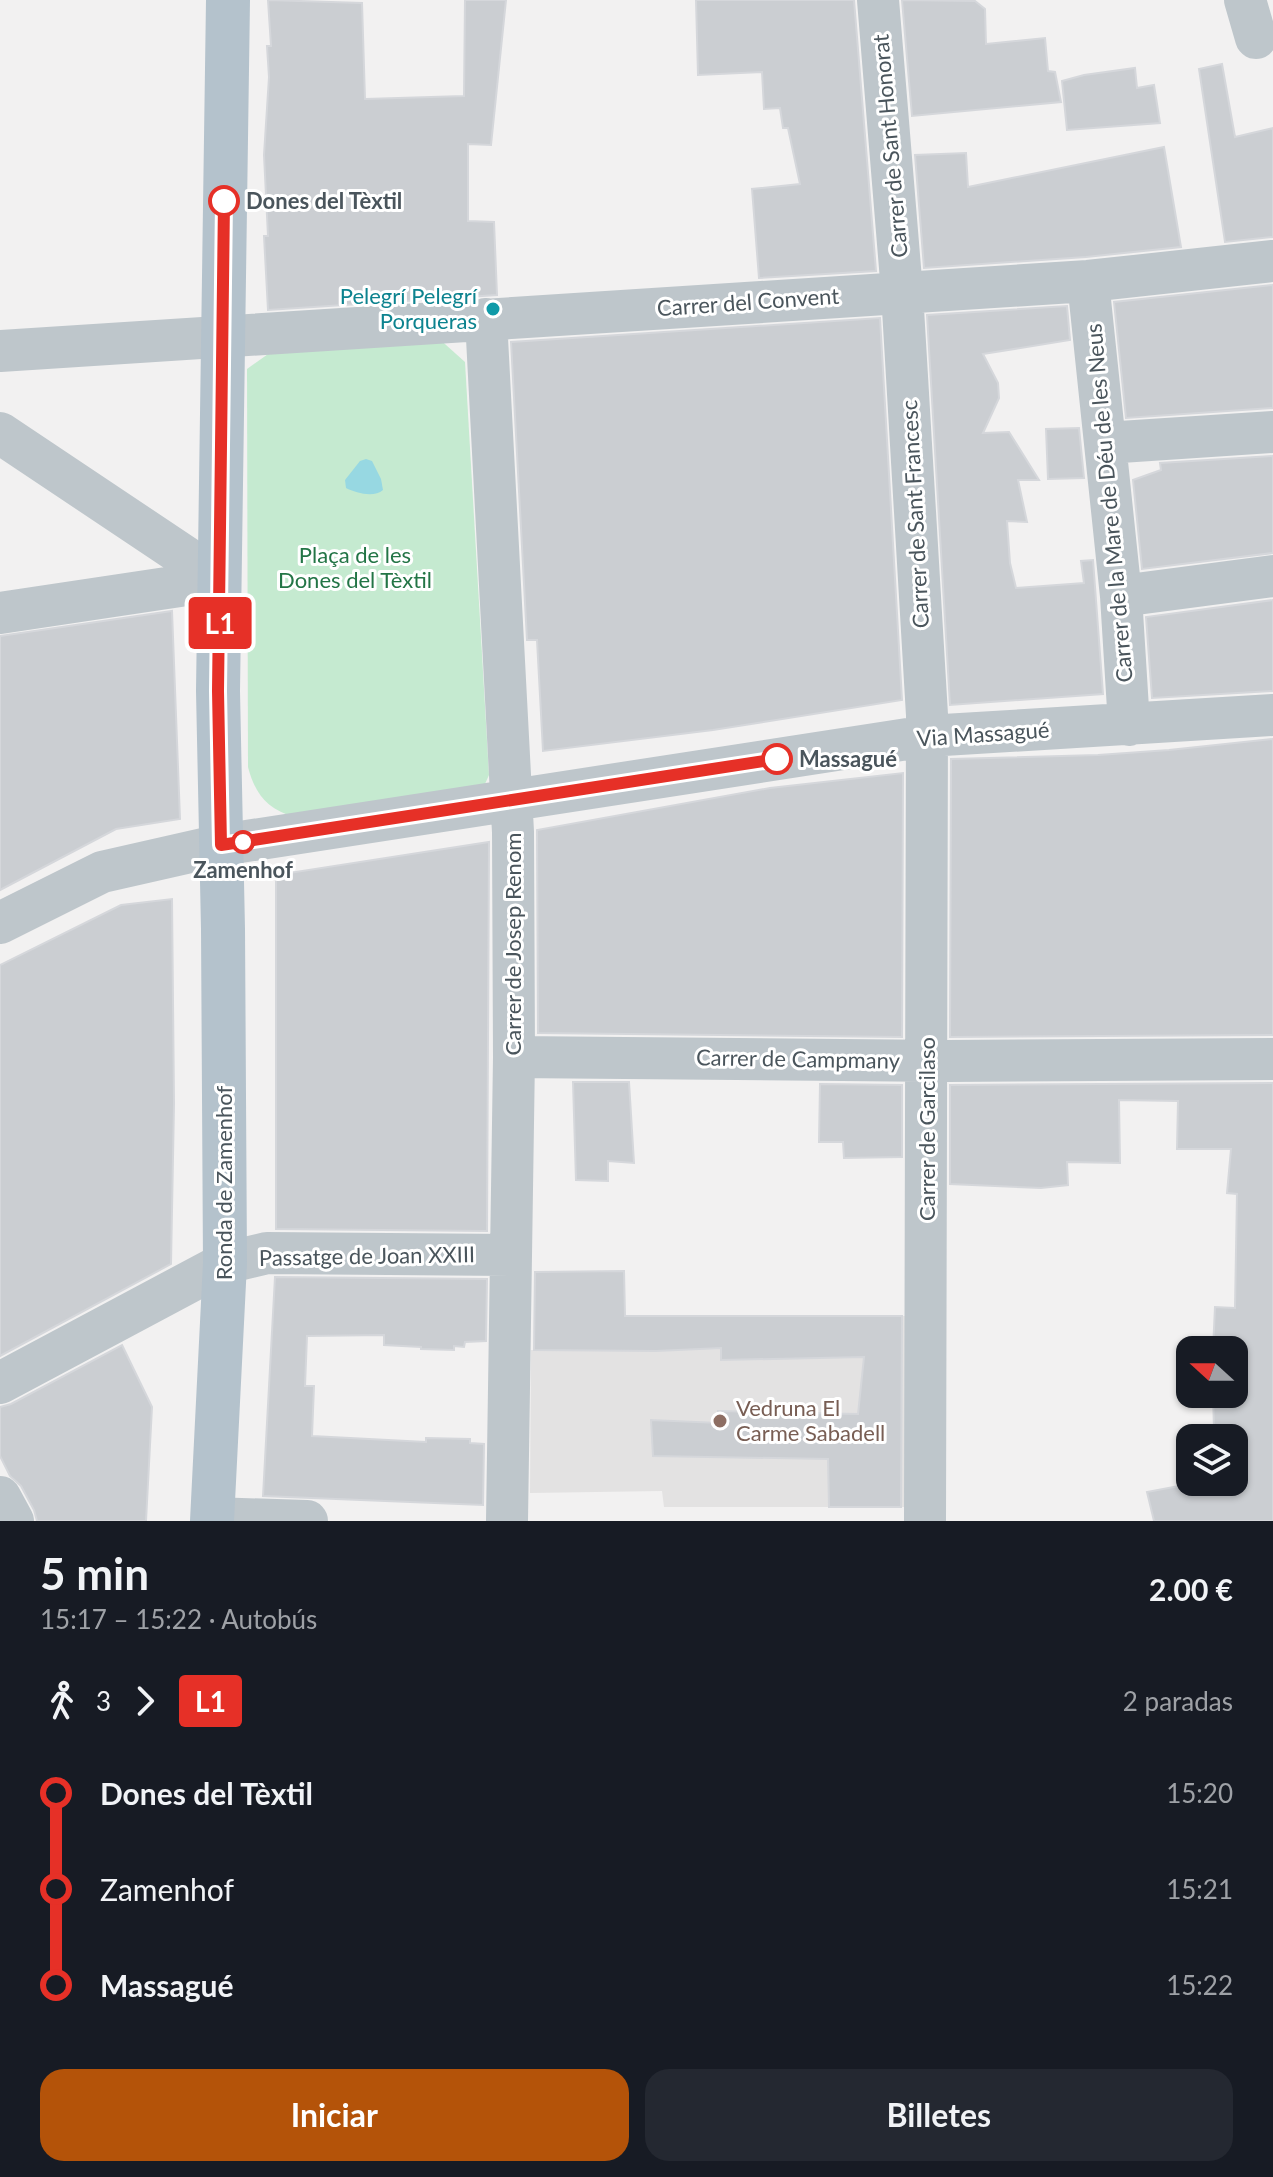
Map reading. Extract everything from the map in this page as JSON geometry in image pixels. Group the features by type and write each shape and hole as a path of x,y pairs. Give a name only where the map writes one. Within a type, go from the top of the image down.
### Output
{"main road":[{"name":"Ronda de Zamenhof","path":"212,1520 225,1263 218,750 228,0"}],"street":[{"name":"Carrer de Sant Honorat","path":"878,0 902,292"},
{"name":"Carrer del Convent","path":"0,351 1088,281 1273,261"},
{"name":"Carrer de la Mare de Déu de les Neus","path":"1088,281 1121,596 1129,725"},
{"name":"Carrer de Sant Francesc","path":"902,292 927,736"},
{"name":"Carrer de Josep Renom","path":"486,319 512,800 514,1057 507,1521"},
{"path":"1105,443 1273,432"},
{"path":"0,433 220,580"},
{"path":"1121,596 1273,576"},
{"path":"0,613 220,580"},
{"name":"Via Massagué","path":"0,923 102,872 221,845 927,736 1273,715"},
{"name":"Carrer de Garcilaso","path":"925,1521 927,736"},
{"name":"Carrer de Campmany","path":"514,1057 1273,1059"},
{"name":"Passatge de Joan XXIII","path":"0,1383 225,1263 267,1253 511,1255"},
{"path":"0,1497 13,1521"},
{"path":"212,1520 307,1521"}],"shaded area":[{"name":"Vedruna El Carme Sabadell","path":"651,1316 909,1316 909,1507 664,1507 662,1491 530,1493 531,1350 652,1351"}],"green space":[{"name":"Plaça de les Dones del Tèxtil","path":"436,336 465,362 489,775 485,784 294,817 269,805 254,785 248,767 247,369 278,347"}],"water":[{"path":"360,461 372,461 381,479 383,490 375,494 346,488 345,480"}],"building":[{"path":"268,0 362,3 365,99 464,96 465,0 506,0 491,145 468,144 468,221 494,222 497,295 268,310 264,155 269,77 267,46 271,46"},
{"path":"696,0 854,0 876,271 759,278 752,189 800,184 788,128 783,128 780,108 764,109 762,72 698,75"},
{"path":"902,0 975,1 985,9 986,44 1045,38 1048,71 1055,72 1061,102 912,116"},
{"path":"1222,64 1235,137 1273,128 1273,237 1225,242 1199,69"},
{"path":"1135,68 1137,88 1154,85 1160,123 1067,130 1062,81"},
{"path":"1164,147 1181,247 924,268 915,155 966,153 968,187"},
{"path":"1273,285 1273,408 1126,418 1114,302"},
{"path":"1067,306 1070,340 983,354 998,383 999,398 983,433 1009,432 1039,480 1018,480 1027,522 1007,521 1010,563 1016,588 1084,583 1081,561 1093,560 1103,694 950,705 927,315"},
{"path":"880,318 902,700 713,730 543,751 537,640 527,640 511,342"},
{"path":"1079,428 1084,478 1048,479 1046,429"},
{"path":"1273,456 1273,553 1142,569 1133,480 1161,470 1160,463"},
{"path":"1273,600 1273,691 1152,698 1146,617"},
{"path":"172,611 180,819 116,829 0,890 0,636"},
{"path":"1273,739 1273,1035 950,1037 951,759 1098,755"},
{"path":"903,773 902,1037 538,1033 537,830 770,788"},
{"path":"489,842 487,1231 276,1229 276,875"},
{"path":"172,899 174,1104 171,1264 0,1356 0,965 121,905"},
{"path":"573,1082 629,1082 634,1163 608,1161 608,1181 576,1180"},
{"path":"1273,1083 1273,1521 1154,1521 1147,1492 1176,1487 1176,1496 1248,1496 1248,1424 1214,1424 1213,1408 1248,1408 1248,1336 1214,1336 1215,1307 1235,1308 1237,1194 1227,1193 1231,1149 1177,1149 1178,1101 1119,1100 1120,1163 1067,1162 1068,1185 1041,1188 950,1184 950,1085"},
{"path":"820,1084 902,1085 902,1157 844,1158 843,1142 819,1142"},
{"path":"624,1271 625,1316 902,1316 901,1507 829,1507 828,1459 653,1456 651,1420 719,1423 718,1411 858,1414 864,1357 721,1360 721,1348 534,1350 535,1272"},
{"path":"275,1277 487,1279 486,1341 465,1342 464,1347 454,1346 454,1350 384,1345 384,1335 307,1336 305,1386 314,1386 312,1436 426,1442 426,1438 470,1439 470,1443 484,1444 483,1505 263,1496"},
{"path":"122,1345 152,1407 146,1521 37,1521 21,1486 10,1476 0,1456 0,1407"}],"bus line":[{"name":"L1","path":"224,201 218,691 221,845 777,759"}],"place":[{"name":"Dones del Tèxtil","path":"224,201"},
{"name":"Pelegrí Pelegrí Porqueras","path":"493,309"},
{"name":"Massagué","path":"777,759"},
{"name":"Zamenhof","path":"243,842"},
{"name":"Vedruna El Carme Sabadell","path":"720,1421"}]}
